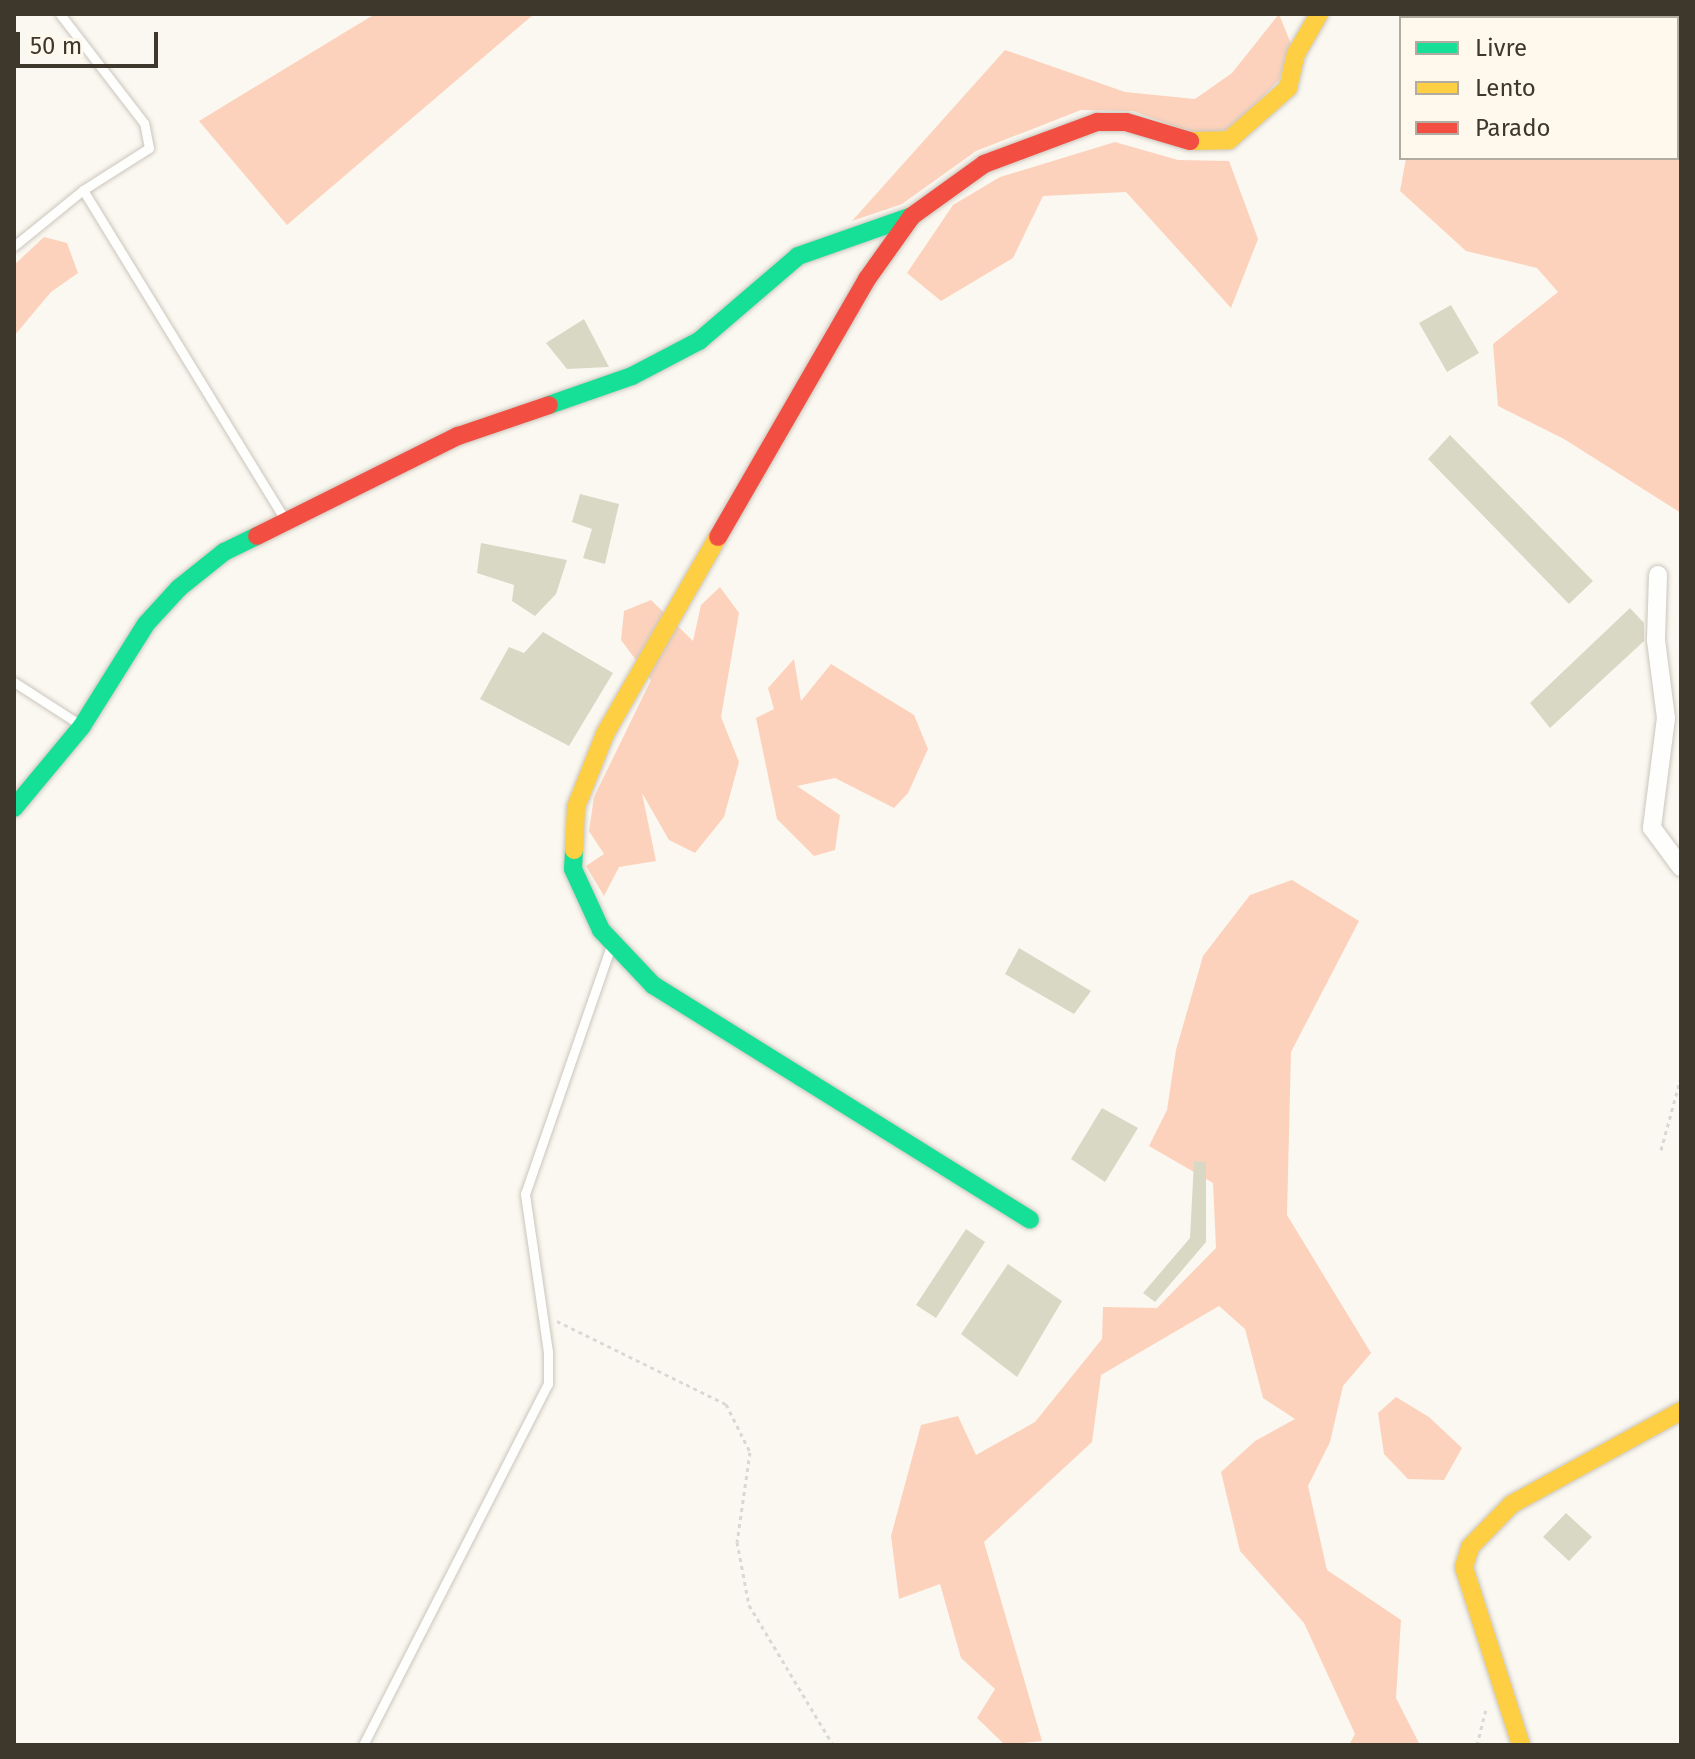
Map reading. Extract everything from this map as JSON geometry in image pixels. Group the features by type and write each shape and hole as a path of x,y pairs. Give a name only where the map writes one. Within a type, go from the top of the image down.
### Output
{"street":[{"path":"14,808 82,726 146,624 179,588 224,552 284,518 458,436 632,376 699,341 798,256 912,216 984,164 1097,122 1126,122 1201,144 1229,140 1288,88 1296,54 1319,14"},
{"path":"912,216 867,279 605,734 576,807 573,869 590,912 612,943 653,985 1030,1220"},
{"path":"1658,575 1656,640 1666,718 1652,828 1681,867"},
{"path":"1521,1745 1464,1567 1470,1547 1512,1504 1681,1411"}],"lane":[{"path":"14,246 83,190 149,148 144,123 60,14"},
{"path":"83,190 284,518"},
{"path":"14,682 82,726"},
{"path":"363,1745 540,1406 548,1384 543,1315 525,1194 612,943"}],"path":[{"path":"1661,1150 1681,1077"},
{"path":"543,1315 649,1362 726,1404 750,1452 737,1542 749,1605 833,1745"}],"shaded area":[{"path":"375,14 534,14 287,225 199,121"},
{"path":"1279,14 1291,44 1279,80 1232,129 1201,136 1133,111 1081,110 976,151 902,204 852,221 1005,50 1125,92 1195,99 1232,73"},
{"path":"1681,122 1681,513 1564,439 1498,406 1493,344 1558,292 1537,268 1466,251 1400,191 1406,160 1679,160"},
{"path":"1115,142 1178,160 1229,161 1258,239 1231,308 1126,192 1043,196 1013,258 941,301 907,273 953,205 1000,177"},
{"path":"44,237 67,243 78,273 51,292 14,336 14,265"},
{"path":"720,587 739,613 721,717 739,762 724,817 695,853 669,840 642,793 656,861 619,867 604,896 586,866 604,854 589,831 594,797 651,680 621,640 624,611 651,600 693,641 701,605"},
{"path":"794,659 801,701 831,664 914,715 928,749 908,793 894,808 835,778 797,786 840,815 835,850 814,856 777,819 756,718 774,709 768,688"},
{"path":"1292,880 1359,921 1291,1052 1287,1215 1371,1353 1343,1386 1330,1442 1308,1486 1327,1570 1401,1620 1396,1698 1420,1745 1349,1745 1355,1734 1304,1623 1240,1551 1221,1472 1255,1441 1295,1419 1263,1398 1245,1329 1219,1306 1101,1375 1092,1442 984,1542 1042,1741 1005,1745 977,1718 995,1689 961,1658 940,1584 899,1599 891,1536 921,1425 958,1416 976,1455 1035,1422 1102,1339 1103,1307 1157,1308 1216,1248 1213,1183 1149,1146 1167,1110 1176,1050 1203,956 1250,895"},
{"path":"1396,1397 1429,1417 1462,1448 1444,1480 1408,1479 1384,1454 1378,1413"}],"building":[{"path":"1451,305 1479,353 1447,372 1419,323"},
{"path":"584,319 609,367 567,369 546,343"},
{"path":"1450,435 1593,581 1569,604 1428,459"},
{"path":"580,494 619,504 605,564 583,558 592,529 572,522"},
{"path":"481,543 567,560 556,594 535,616 512,601 514,585 477,573"},
{"path":"1630,608 1644,623 1644,641 1550,728 1530,703"},
{"path":"543,632 613,673 569,746 480,699 509,647 524,653"},
{"path":"1019,948 1091,991 1074,1014 1005,974"},
{"path":"1102,1108 1138,1128 1105,1182 1071,1159"},
{"path":"1194,1161 1206,1162 1206,1242 1155,1302 1143,1293 1190,1238"},
{"path":"966,1229 985,1242 936,1318 916,1305"},
{"path":"1008,1264 1062,1301 1017,1377 961,1334"},
{"path":"1566,1513 1592,1537 1569,1561 1543,1537"}],"traffic: fast":[{"path":"549,405 632,376 699,341 798,256 912,216"},
{"path":"14,808 82,726 146,624 179,588 224,552 257,536"},
{"path":"574,850 573,869 601,930 653,985 1030,1220"}],"traffic: slow":[{"path":"1190,141 1229,140 1288,88 1296,54 1319,14"},
{"path":"574,850 576,807 605,734 718,537"},
{"path":"1521,1745 1464,1567 1470,1547 1512,1504 1681,1411"}],"traffic: jam":[{"path":"718,537 867,279 912,216 984,164 1097,122 1126,122 1190,141"},
{"path":"257,536 458,436 549,405"}]}
